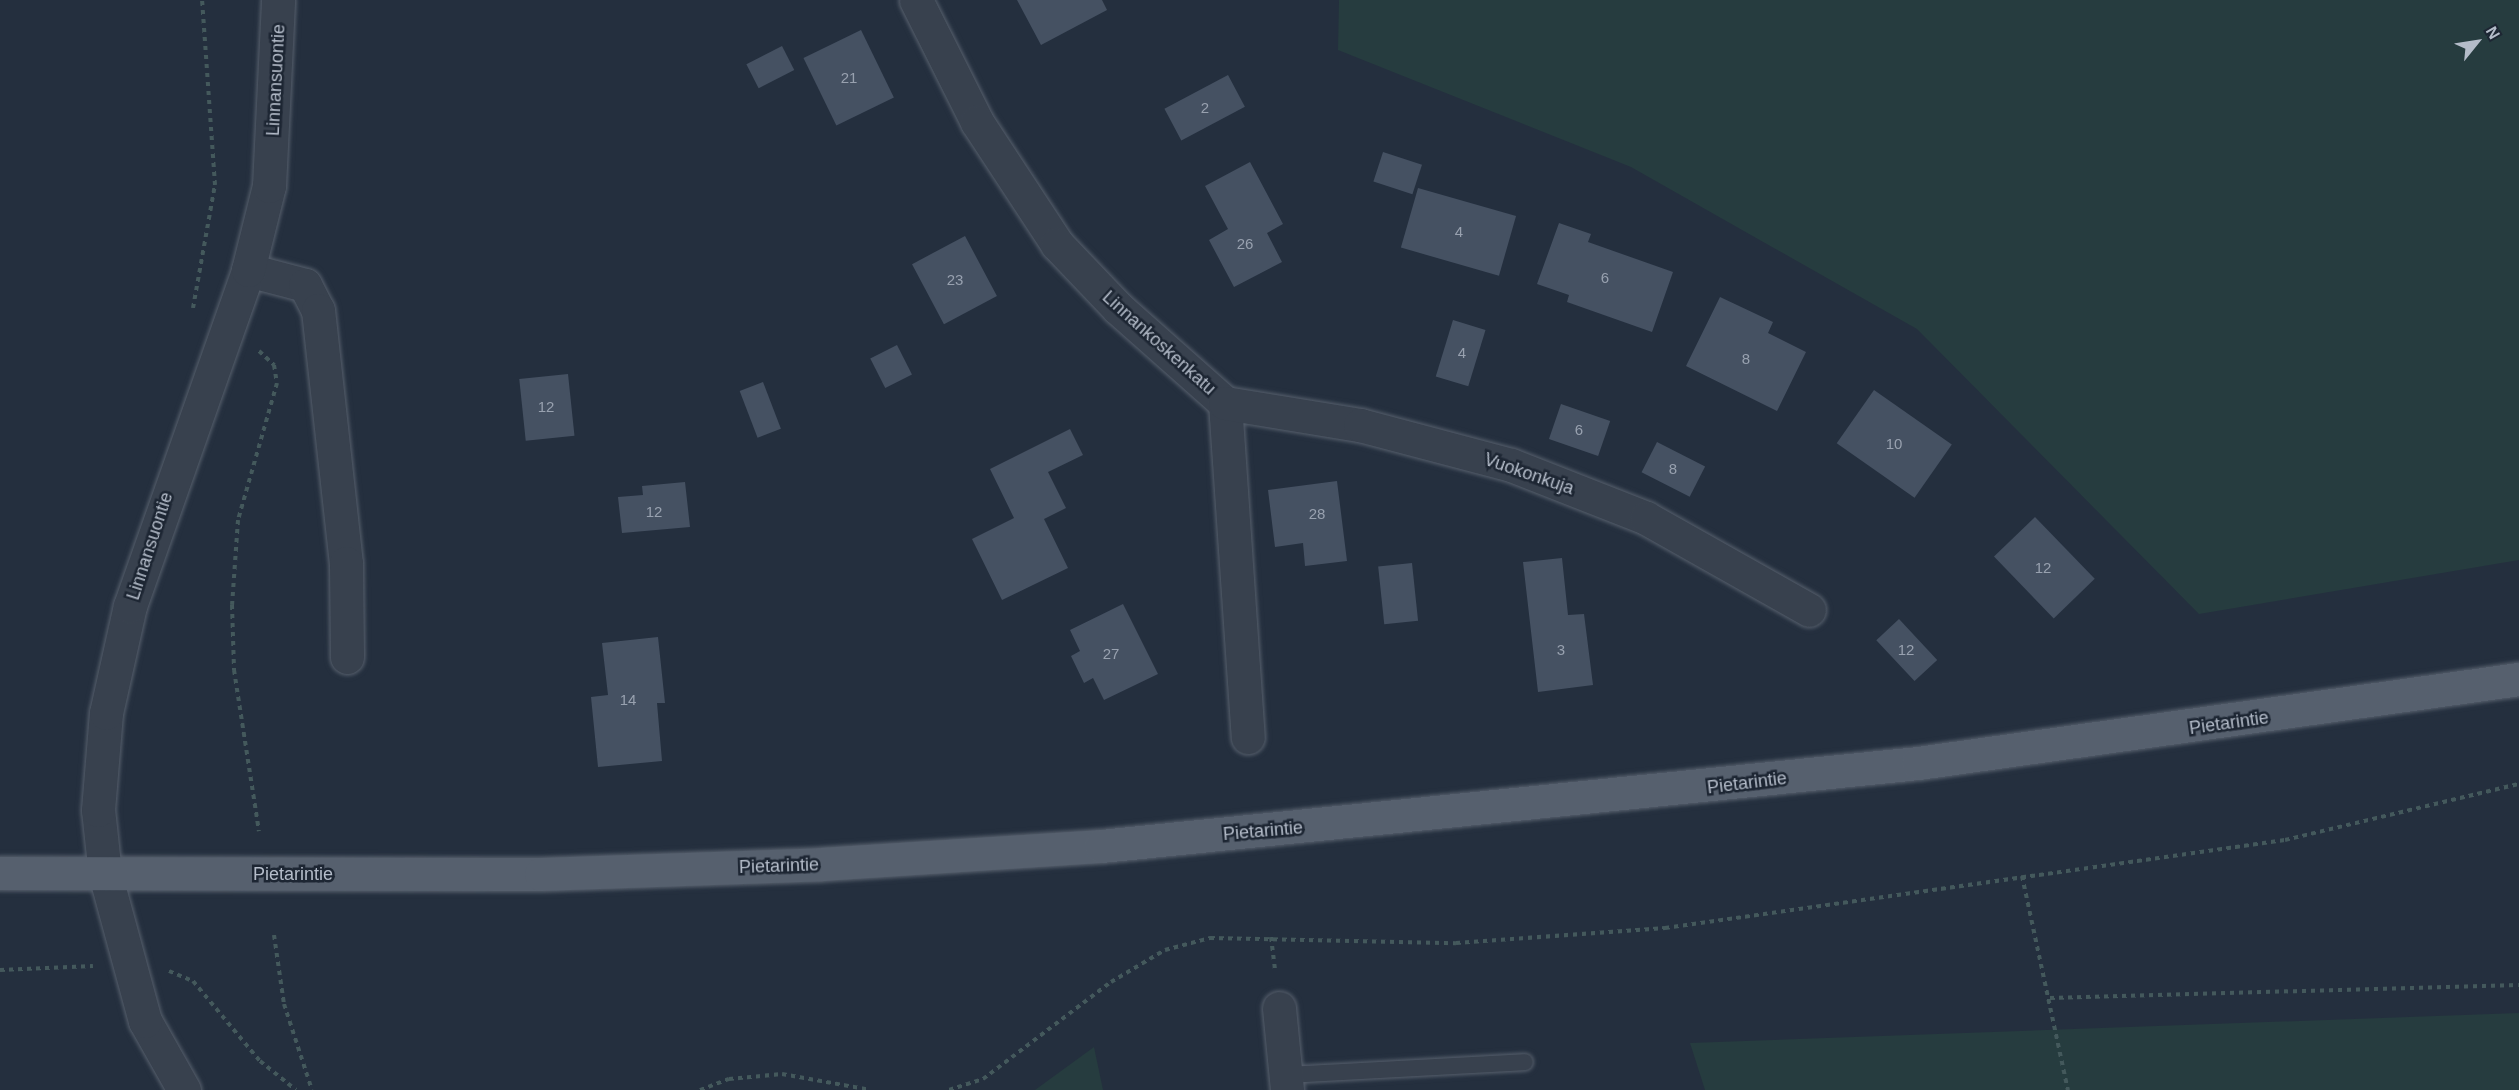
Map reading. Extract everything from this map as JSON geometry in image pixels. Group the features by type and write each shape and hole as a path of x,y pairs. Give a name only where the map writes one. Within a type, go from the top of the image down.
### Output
{"main road":[{"name":"Pietarintie","path":"0,873 541,874 822,864 1101,846 1871,768 2519,679"}],"street":[{"name":"Linnansuontie","path":"184,1090 146,1021 128,966 105,874 98,810 106,712 130,606 249,270 269,186 278,0"},
{"name":"Linnankoskenkatu","path":"916,0 977,122 1057,244 1118,308 1225,403 1248,736"},
{"path":"249,270 305,285 318,310 346,562 347,657"},
{"name":"Vuokonkuja","path":"1225,403 1360,425 1511,465 1646,518 1809,610"},
{"path":"1279,1008 1287,1083"}],"lane":[{"path":"1287,1083 1525,1062"}],"path":[{"path":"949,1090 983,1078 1111,982 1165,950 1210,938 1545,940 1665,928 2285,840 2519,784"},
{"path":"2022,876 2068,1090"},
{"path":"274,935 284,1004 312,1090"},
{"path":"0,970 128,966 175,972 193,981 260,1061 296,1090"},
{"path":"2050,998 2519,985"},
{"path":"700,1090 729,1079 782,1074 871,1090"}],"green space":[{"path":"1339,0 2519,0 2519,560 2199,614 1917,329 1631,167 1338,50"},
{"path":"2519,1013 2519,1090 1705,1090 1690,1043"},
{"path":"1094,1047 1103,1090 1035,1090"}],"building":[{"path":"1017,0 1102,0 1107,10 1041,45"},
{"path":"861,30 894,97 836,125 803,58"},
{"path":"782,46 794,70 759,88 746,64"},
{"path":"1228,75 1245,107 1181,141 1164,109"},
{"path":"1383,152 1422,165 1412,194 1373,181"},
{"path":"1250,162 1283,224 1267,233 1282,262 1234,287 1209,240 1228,229 1205,186"},
{"path":"1418,188 1516,216 1499,276 1401,248"},
{"path":"1559,223 1591,234 1588,242 1673,272 1652,332 1567,302 1569,295 1537,284"},
{"path":"965,236 997,296 944,324 912,264"},
{"path":"1720,297 1773,322 1768,333 1806,352 1777,411 1686,366"},
{"path":"1453,320 1486,330 1468,386 1436,376"},
{"path":"897,345 912,374 885,388 870,359"},
{"path":"568,374 574,436 526,441 519,379"},
{"path":"763,382 781,429 758,438 740,391"},
{"path":"1874,390 1952,444 1915,498 1837,443"},
{"path":"1561,404 1610,421 1598,456 1549,439"},
{"path":"1070,429 1083,455 1048,472 1066,508 1044,519 1068,568 1002,600 972,539 1014,518 990,469"},
{"path":"1657,442 1705,467 1690,497 1642,472"},
{"path":"1337,481 1347,561 1305,566 1303,543 1275,547 1268,490"},
{"path":"685,482 690,527 622,533 618,497 643,495 642,486"},
{"path":"2035,517 2095,579 2054,618 1994,557"},
{"path":"1562,558 1568,615 1584,614 1593,685 1538,692 1523,562"},
{"path":"1412,563 1418,621 1384,624 1378,567"},
{"path":"1123,604 1158,674 1104,700 1093,678 1084,683 1071,656 1080,651 1070,630"},
{"path":"1899,619 1937,660 1915,681 1876,640"},
{"path":"658,637 665,703 657,703 662,761 598,767 591,697 608,695 602,643"}]}
